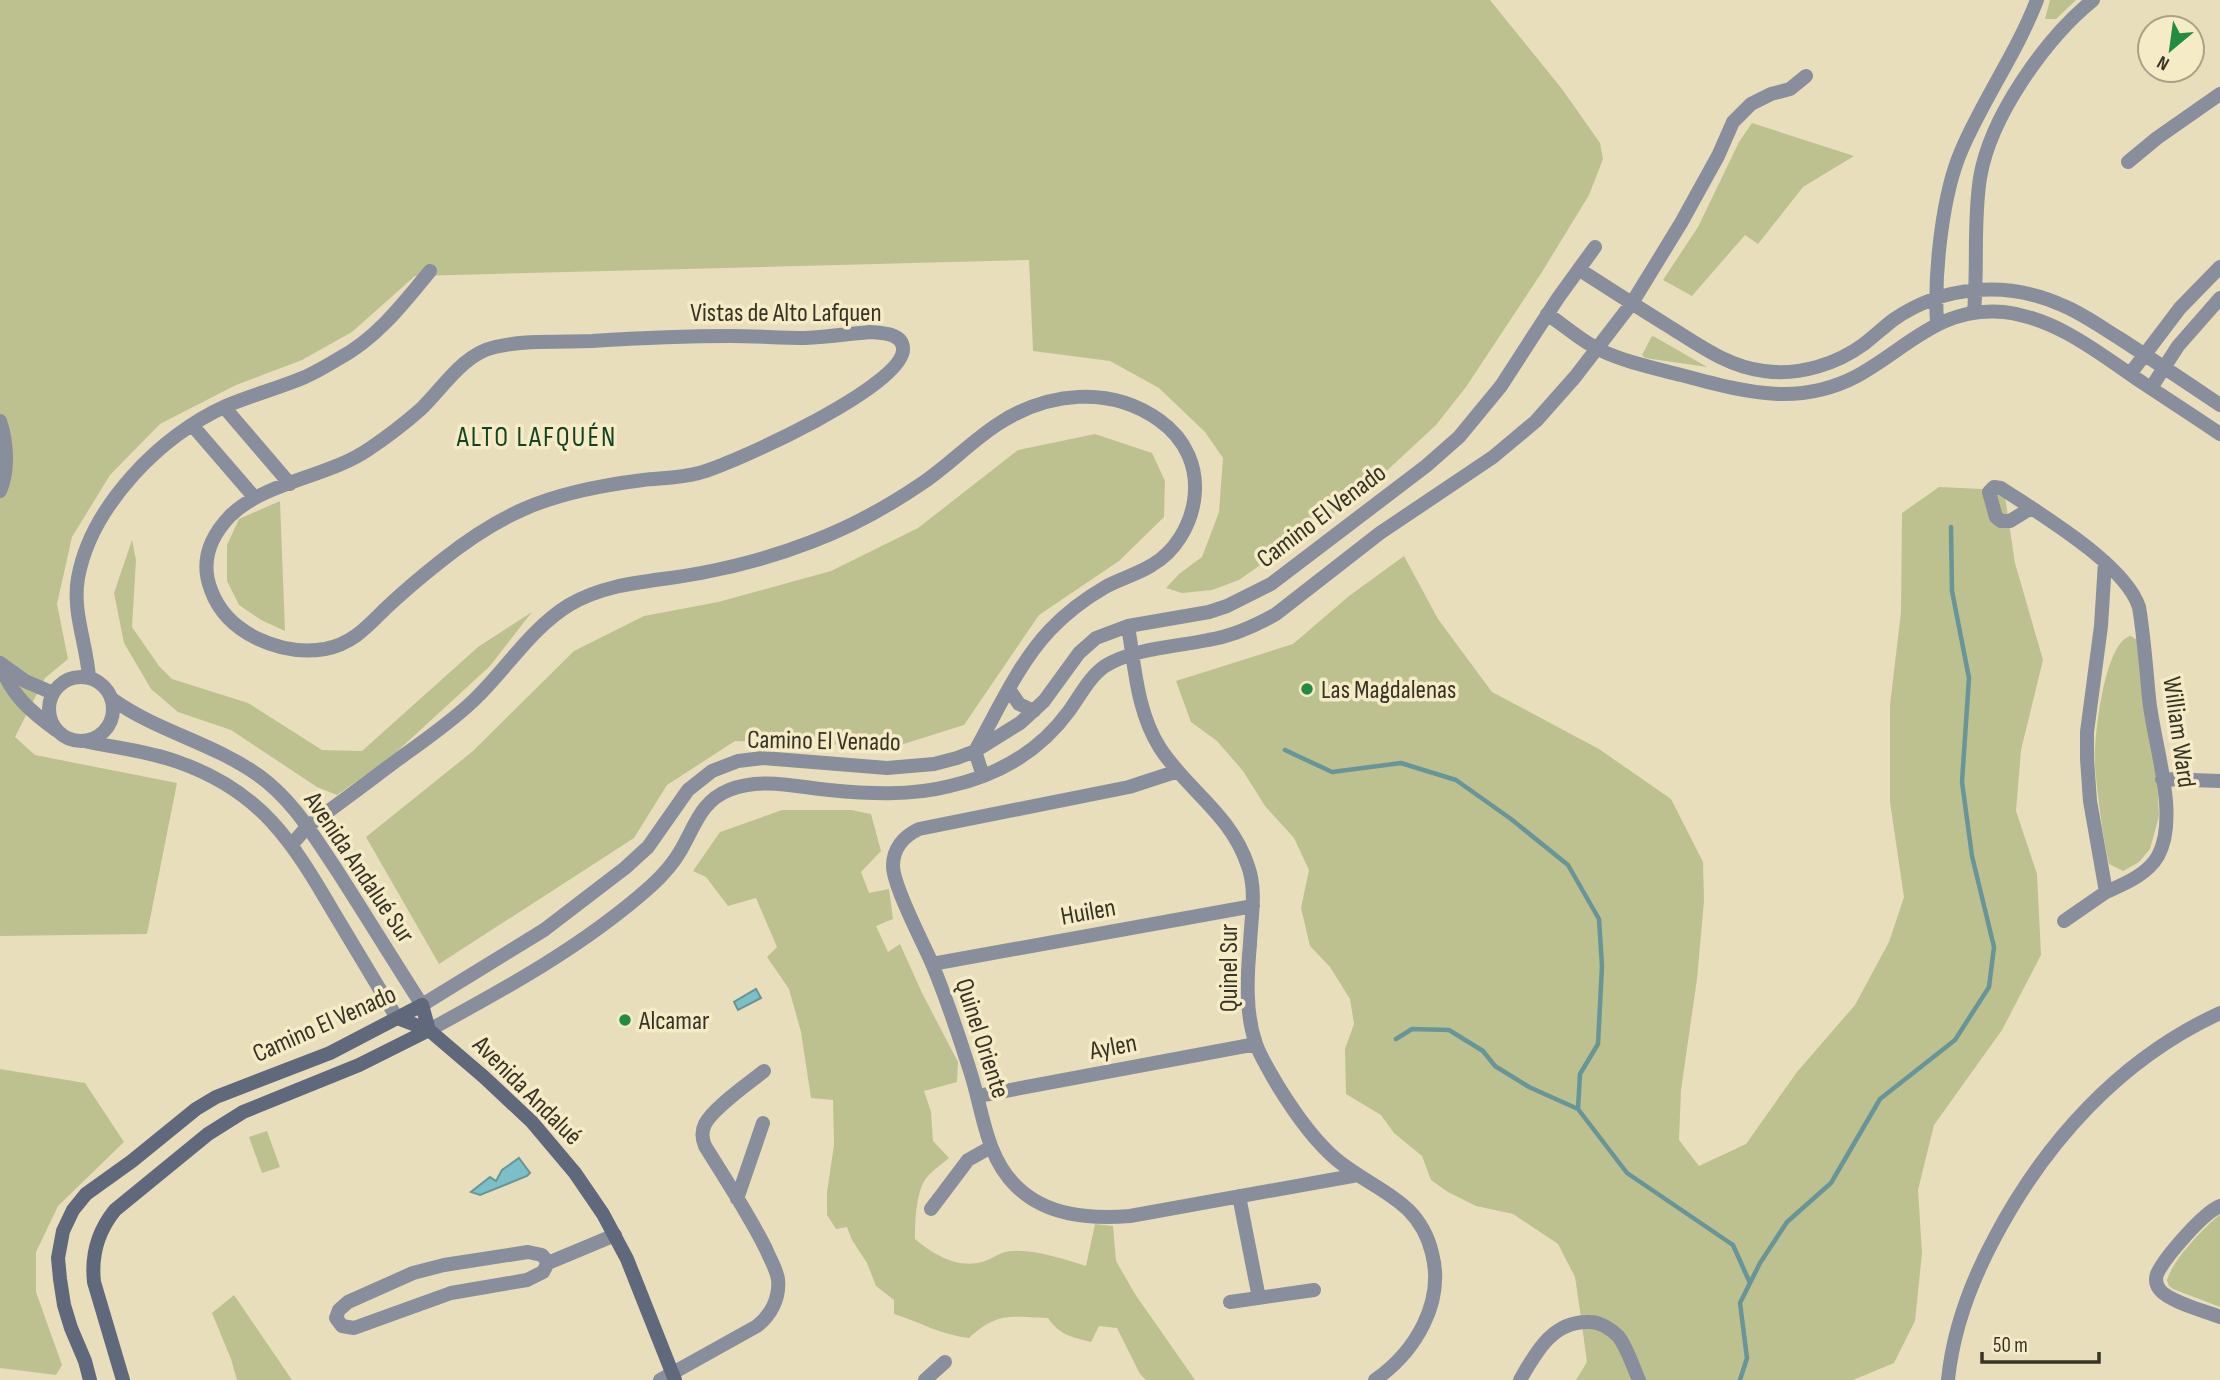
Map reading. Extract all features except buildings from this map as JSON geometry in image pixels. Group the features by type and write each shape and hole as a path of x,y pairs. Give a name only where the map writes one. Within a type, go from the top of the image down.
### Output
{"street":[{"path":"1937,323 1936,299 1945,208 1954,169 1968,135 2015,49 2037,0"},
{"path":"1974,312 1980,179 1993,134 2038,59 2068,22 2093,0"},
{"name":"Camino El Venado","path":"123,1380 94,1282 93,1260 98,1238 115,1210 208,1134 243,1112 359,1065 429,1030 477,1004 592,932 648,889 672,864 699,814 708,803 729,790 741,786 771,784 851,792 912,792 951,786 983,776 1010,764 1035,747 1056,727 1095,675 1106,666 1133,655 1228,636 1276,614 1380,533 1493,457 1556,400 1632,303 1681,223 1718,156 1733,122 1751,104 1771,94 1790,89 1806,76"},
{"path":"2128,162 2220,94"},
{"name":"Camino El Venado","path":"90,1380 64,1305 58,1258 63,1231 72,1210 86,1194 196,1110 216,1097 330,1053 422,1005 544,930 625,869 648,847 688,790 705,775 726,765 763,758 865,767 909,767 957,758 1008,732 1034,711 1070,664 1089,644 1105,634 1128,626 1218,609 1271,584 1426,466 1459,437 1501,386 1547,314 1595,247"},
{"path":"2130,374 2179,308 2220,267"},
{"path":"1580,270 1723,359 1750,369 1779,372 1812,368 1841,358 1863,345 1902,314 1936,299 1976,289 2011,290 2047,299 2081,315 2220,405"},
{"path":"89,678 76,600 78,577 91,540 110,505 135,473 192,425 225,407 306,376 340,358 383,326 430,271"},
{"path":"2151,388 2194,326 2220,298"},
{"path":"1547,314 1598,349 1649,367 1745,392 1792,395 1822,389 1854,377 1937,323 1974,312 2006,313 2038,320 2068,334 2220,435"},
{"name":"Vistas de Alto Lafquen","path":"870,332 896,337 904,349 898,363 862,392 810,425 745,457 701,473 593,488 525,508 454,551 413,584 360,634 339,646 289,649 258,639 237,627 215,599 207,579 206,567 211,542 228,519 255,498 364,453 417,412 461,366 494,346 727,336 804,338 870,332"},
{"path":"292,844 308,827 450,721 493,681 542,625 580,599 624,584 736,566 816,540 877,512 949,464 995,426 1041,403 1076,396 1111,399 1128,404 1165,424 1175,433 1188,453 1195,488 1190,518 1175,544 1159,561 1104,588 1072,609 1036,646 975,751 983,776"},
{"path":"225,407 290,484"},
{"path":"0,421 6,439 3,484 0,491"},
{"path":"192,425 255,498"},
{"name":"William Ward","path":"2031,508 2105,562 2125,581 2139,607 2149,699 2167,817 2163,844 2158,856 2145,871 2106,892 2064,921"},
{"path":"2105,562 2101,626 2087,732 2087,760 2090,802 2106,892"},
{"name":"Quinel Sur","path":"1128,626 1146,720 1161,749 1178,771 1209,802 1236,841 1248,867 1252,881 1253,906 1248,992 1256,1044 1280,1089 1326,1150 1358,1175 1395,1198 1416,1217 1429,1243 1435,1271 1431,1302 1419,1333 1399,1360 1375,1380"},
{"path":"0,663 25,681 53,693"},
{"path":"0,663 8,682 21,701 72,740 159,756 214,777 253,803 292,844 397,1018 429,1030"},
{"path":"57,730 50,713 53,693 69,680 89,678 100,683 112,699 113,713 108,726 98,736 84,741"},
{"path":"1009,689 1019,704 1034,711"},
{"name":"Avenida Andalué Sur","path":"112,699 152,723 212,748 256,774 284,797 308,827 422,1005 429,1030"},
{"name":"Quinel Oriente","path":"1178,771 1129,787 928,827 903,839 894,856 894,874 932,964 978,1096 991,1147 1002,1169 1018,1188 1037,1202 1067,1213 1093,1217 1130,1216 1358,1175"},
{"path":"2162,779 2220,781"},
{"name":"Huilen","path":"932,964 1253,906"},
{"path":"1948,1380 1958,1324 1972,1285 2003,1223 2045,1156 2091,1104 2133,1066 2183,1032 2220,1013"},
{"name":"Avenida Andalué","path":"429,1030 509,1098 575,1173 615,1235 638,1284 669,1378"},
{"name":"Aylen","path":"978,1096 1256,1044"},
{"path":"669,1378 757,1326 770,1314 774,1306 778,1289 776,1272 756,1228 705,1146 703,1130 715,1112 764,1071"},
{"path":"737,1199 763,1123"},
{"path":"931,1209 968,1160 991,1147"},
{"path":"1239,1196 1259,1298"},
{"path":"2220,1206 2212,1209 2180,1242 2157,1274 2156,1282 2159,1289 2172,1298 2220,1317"},
{"path":"548,1263 542,1255 527,1252 433,1267 384,1284 348,1302 338,1310 337,1318 342,1326 354,1328 451,1293 527,1280 541,1274 548,1263 615,1235"},
{"path":"1230,1302 1314,1290"},
{"path":"1520,1380 1551,1336 1575,1321 1596,1322 1619,1337 1639,1380"},
{"path":"925,1380 945,1362"}],"green space":[{"path":"0,0 1490,0 1562,89 1600,143 1603,159 1589,195 1542,272 1466,387 1436,425 1365,491 1239,580 1212,590 1182,593 1166,588 1179,574 1202,557 1219,512 1223,458 1205,432 1159,388 1110,361 1033,351 1029,260 415,276 352,332 302,360 236,385 160,424 110,475 72,537 57,604 68,659 45,678 15,737 35,755 177,783 147,934 0,936"},
{"path":"2050,0 2076,0 2056,19 2045,19"},
{"path":"1752,123 1854,156 1803,187 1758,244 1745,235 1692,296 1663,280 1698,227 1739,142"},
{"path":"1652,336 1707,367 1645,358 1642,355"},
{"path":"1095,434 1152,453 1165,481 1164,517 1119,561 1039,615 964,725 894,747 735,741 667,785 634,838 439,964 366,837 473,751 574,651 644,616 718,602 831,571 918,528 1018,450"},
{"path":"1939,487 2004,490 2015,563 2043,660 2021,750 2016,811 2037,874 2041,955 2002,1030 1934,1125 1918,1190 1922,1253 1915,1321 1894,1363 1853,1380 1576,1380 1587,1362 1575,1277 1558,1244 1513,1214 1476,1206 1431,1180 1422,1156 1394,1133 1381,1115 1346,1094 1345,1049 1354,1024 1350,999 1330,967 1310,946 1301,908 1309,870 1294,838 1265,806 1243,771 1217,741 1191,722 1176,681 1293,644 1349,596 1404,556 1438,619 1492,692 1599,749 1671,799 1703,862 1704,901 1697,979 1681,1090 1679,1140 1699,1166 1746,1144 1797,1072 1855,1005 1889,942 1904,897 1890,802 1890,705 1901,612 1902,513"},
{"path":"280,501 285,631 261,620 239,605 227,581 227,545 239,519"},
{"path":"132,540 136,560 132,627 159,666 172,679 248,703 322,750 362,751 478,647 532,612 490,666 391,757 337,795 317,787 231,730 178,712 151,689 124,643 114,593"},
{"path":"2131,636 2137,640 2157,779 2159,816 2150,849 2139,862 2123,871 2109,864 2099,803 2095,755 2098,716 2107,673 2122,642"},
{"path":"782,810 851,810 871,814 881,851 861,872 869,893 889,889 893,919 876,926 888,952 900,944 958,1062 957,1082 924,1091 931,1112 933,1141 949,1158 929,1174 920,1190 915,1239 947,1259 966,1264 985,1261 1005,1252 1025,1251 1046,1254 1086,1266 1095,1224 1113,1226 1116,1261 1135,1294 1195,1380 1146,1380 1140,1374 1117,1328 1099,1326 1091,1342 1061,1332 1048,1318 1014,1317 988,1323 969,1338 940,1331 894,1314 894,1300 876,1286 847,1227 836,1229 827,1215 827,1192 834,1145 833,1100 811,1098 801,1032 789,989 767,957 777,947 756,898 728,906 706,877 693,871 720,832"},
{"path":"0,1069 85,1083 124,1142 58,1206 36,1252 36,1292 62,1365 56,1375 0,1368"},
{"path":"267,1131 280,1167 262,1173 249,1137"},
{"path":"2220,1214 2220,1307 2173,1289 2167,1280 2182,1254"},
{"path":"234,1295 292,1380 237,1380 212,1313"}],"water":[{"path":"756,989 761,998 738,1010 734,1002"},
{"path":"519,1158 530,1173 527,1176 480,1195 471,1192 490,1177 496,1181 502,1170"}],"waterway":[{"path":"1740,1380 1747,1358 1740,1303 1760,1263 1787,1222 1831,1183 1880,1099 1955,1040 1989,987 1994,947 1972,856 1962,782 1969,678 1952,591 1951,527"},
{"path":"1285,750 1332,772 1401,763 1456,780 1511,819 1568,865 1599,919 1602,966 1598,1044 1580,1074 1578,1109 1627,1173 1733,1245 1750,1283"},
{"path":"1396,1039 1412,1029 1449,1030 1483,1051 1495,1066 1529,1087 1578,1109"}],"place":[{"name":"Las Magdalenas","path":"1307,689"},
{"name":"Alcamar","path":"625,1020"}],"district":[{"name":"ALTO LAFQUÉN","path":"537,436"}]}
